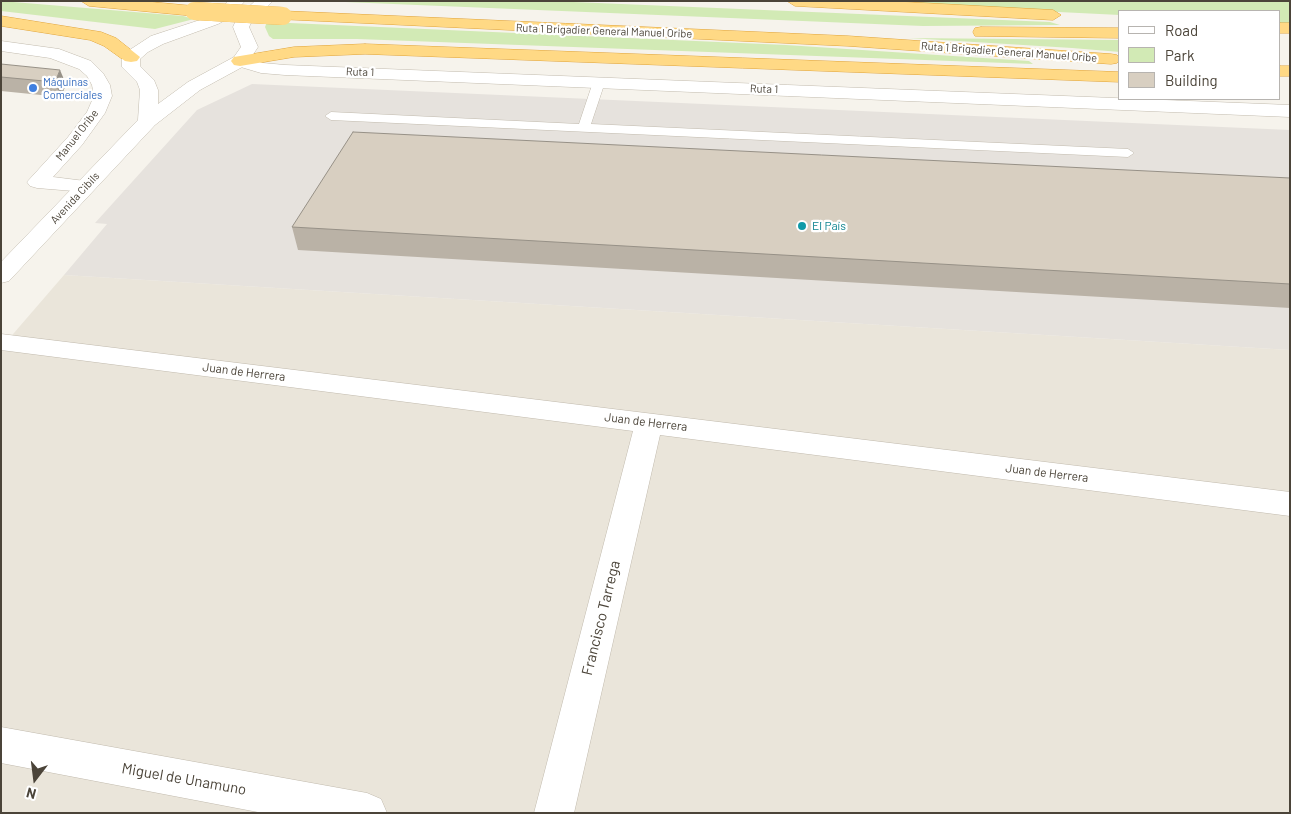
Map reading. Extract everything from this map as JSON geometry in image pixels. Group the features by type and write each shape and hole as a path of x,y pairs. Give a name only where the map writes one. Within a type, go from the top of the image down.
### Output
{"highway":[{"name":"Ruta 1 Brigadier General Manuel Oribe","path":"89,1 194,11 288,11 947,32"},
{"name":"Ruta 1 Brigadier General Manuel Oribe","path":"222,1 288,11 848,41 1118,60"},
{"path":"795,1 1066,16"},
{"path":"1084,17 1118,19"},
{"path":"1,21 96,36 110,42 134,65"},
{"name":"Ruta 1 Brigadier General Manuel Oribe","path":"967,32 1118,33"},
{"path":"240,61 320,50 365,49 1118,77"}],"street":[{"path":"134,65 142,48 157,40 212,21 223,15 237,1"},
{"path":"240,61 250,47 241,26 243,21 265,1"},
{"name":"Manuel Oribe","path":"1,46 52,53 68,58 85,65 97,79 103,96 96,113 75,140 37,182 86,186"},
{"name":"Avenida Cibils","path":"1,276 148,121 183,93 240,61"},
{"name":"Ruta 1","path":"240,61 261,68 285,70 1290,111"},
{"path":"134,65 169,78 199,76 221,71"},
{"path":"134,65 145,80 149,90 148,121"},
{"name":"Juan de Herrera","path":"1,342 1290,504"},
{"name":"Francisco Tarrega","path":"554,813 649,423"},
{"name":"Miguel de Unamuno","path":"1,745 367,813"}],"lane":[{"path":"584,126 599,82"},
{"path":"331,116 584,126 1128,153"}],"shaded area":[{"path":"252,84 1290,130 1290,350 64,275 107,224 95,223 197,110"},
{"path":"64,275 1290,350 1290,813 1,813 1,348"}],"green space":[{"path":"1,1 183,16 194,19 155,29 1,11"},
{"path":"321,1 550,1 1050,22 1060,25 923,26"},
{"path":"834,1 1290,1 1290,24 1281,24 1281,10 1118,10 1118,15"},
{"path":"267,22 786,45 1029,61 1033,64 357,39 273,39 269,36 265,27"},
{"path":"909,38 1118,40 1118,52"}],"building":[{"path":"1,64 60,70 55,82 1,77"},
{"name":"El País","path":"353,132 1290,178 1290,284 292,227"}],"place":[{"name":"Máquinas Comerciales","path":"33,88"},
{"name":"El País","path":"802,226"}]}
